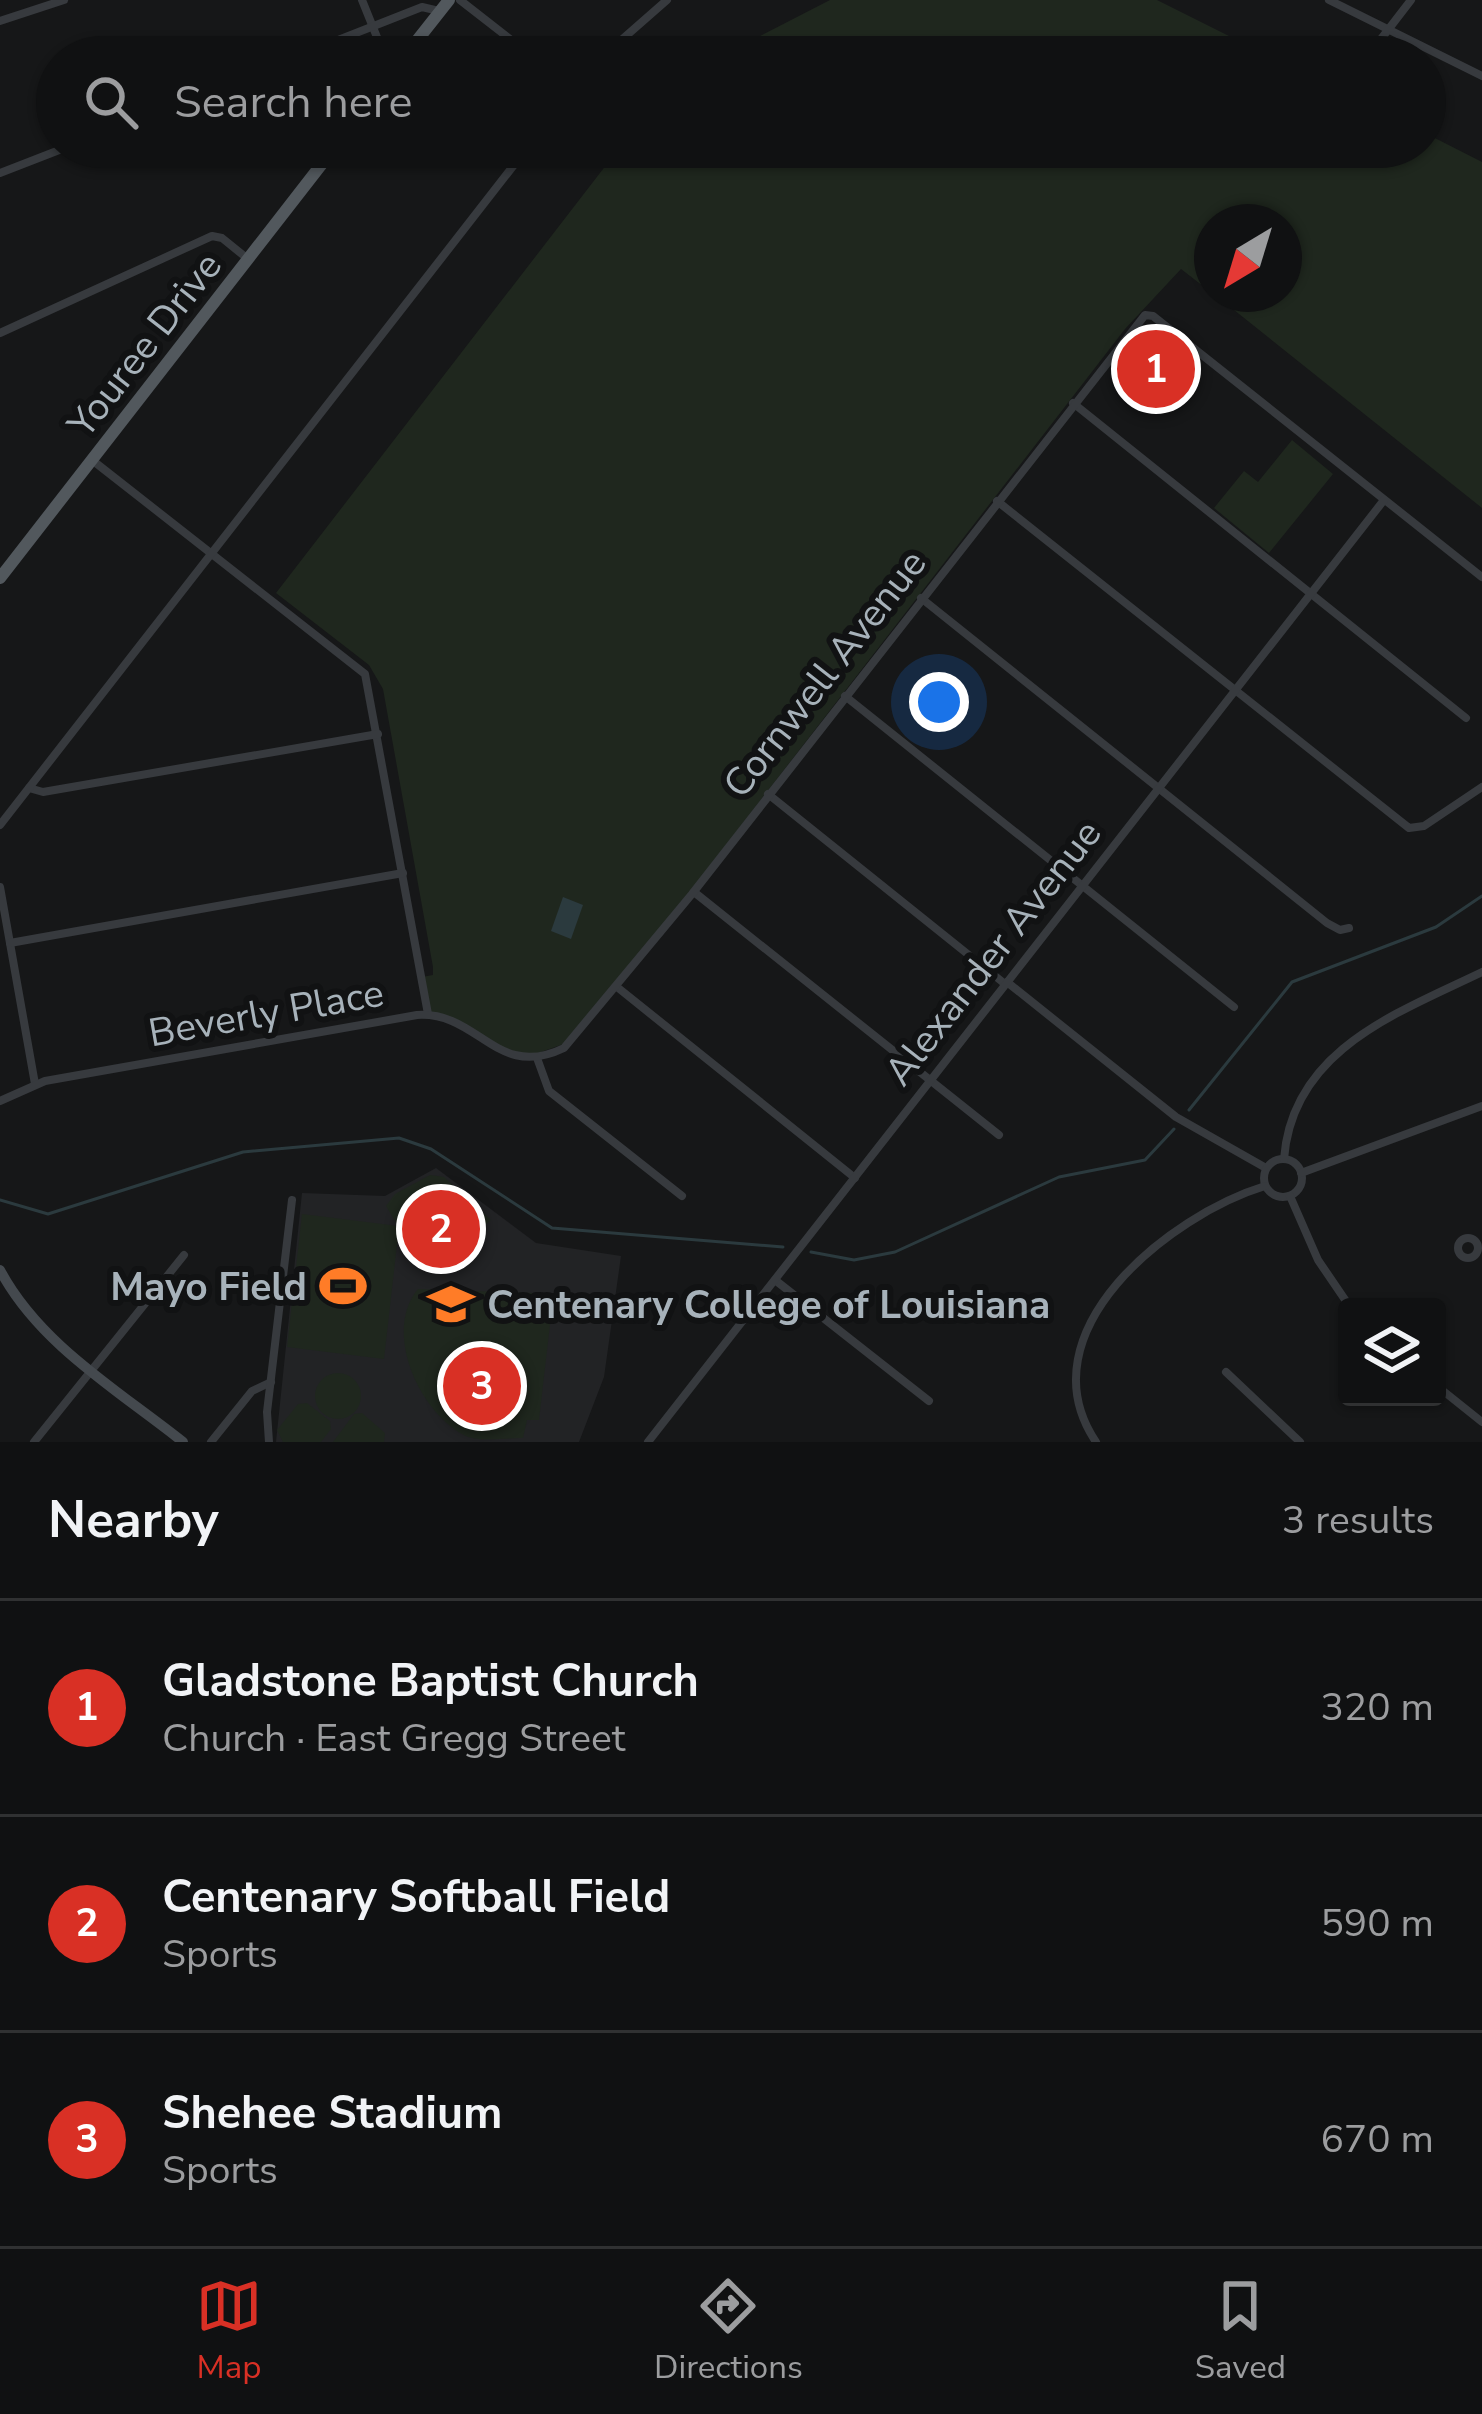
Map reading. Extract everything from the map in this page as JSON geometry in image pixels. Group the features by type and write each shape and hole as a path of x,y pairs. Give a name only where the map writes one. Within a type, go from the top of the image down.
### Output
{"main road":[{"path":"421,36 445,6"},
{"name":"Youree Drive","path":"0,578 318,168"},
{"path":"1,1273 34,1320 183,1442"}],"street":[{"path":"0,21 64,0"},
{"path":"362,0 376,36"},
{"path":"460,0 506,36"},
{"path":"626,36 668,0"},
{"path":"1329,0 1400,36"},
{"path":"1383,36 1412,0"},
{"path":"347,36 422,7 445,6"},
{"path":"1446,58 1482,76"},
{"path":"0,173 36,159"},
{"path":"0,825 511,168"},
{"path":"0,333 212,236 222,238 248,259"},
{"name":"Cornwell Avenue","path":"537,1058 575,1040 1138,320 1151,316 1384,500"},
{"path":"1073,403 1466,718"},
{"path":"92,460 364,674 428,1014"},
{"path":"1384,500 1482,578"},
{"name":"Alexander Avenue","path":"648,1442 1384,500"},
{"path":"997,501 1414,829 1482,787"},
{"path":"921,598 1327,923 1340,931 1349,928"},
{"path":"845,696 1234,1006"},
{"path":"29,788 43,792 378,734"},
{"path":"768,794 1164,1108 1266,1168"},
{"path":"10,943 403,873"},
{"path":"0,887 35,1084"},
{"path":"694,892 999,1135"},
{"path":"1284,1159 1286,1132 1298,1102 1334,1055 1376,1024 1482,972"},
{"path":"617,987 854,1178"},
{"name":"Beverly Place","path":"0,1101 35,1084 428,1014 458,1023 498,1051 537,1058"},
{"path":"537,1058 549,1090 682,1196"},
{"path":"1301,1173 1482,1106"},
{"path":"1266,1168 1284,1159"},
{"path":"1284,1159 1301,1173"},
{"path":"1265,1186 1266,1168"},
{"path":"1265,1186 1278,1197 1290,1196 1301,1185 1301,1173"},
{"path":"1096,1442 1079,1409 1074,1376 1088,1327 1132,1270 1198,1216 1265,1186"},
{"path":"1290,1196 1318,1261 1345,1298"},
{"path":"269,1442 271,1382 292,1200"},
{"path":"34,1442 184,1256"},
{"path":"775,1280 929,1401"},
{"path":"1226,1372 1300,1442"},
{"path":"212,1442 252,1391 271,1382"},
{"path":"1446,1393 1482,1422"}],"shaded area":[{"path":"830,0 1157,0 1229,36 760,36"},
{"path":"1446,144 1482,162 1482,508 1237,312 1302,312 1302,204 1194,204 1194,279 1181,269 1125,329 575,1040 524,1058 428,1014 422,977 433,975 433,967 383,689 369,665 276,593 604,168 1446,168"},
{"path":"1292,440 1333,474 1269,553 1214,508 1244,471 1258,482"},
{"path":"563,897 583,905 571,939 551,931"},
{"name":"Centenary College of Louisiana","path":"436,1168 536,1243 621,1256 604,1377 579,1442 276,1442 302,1193 385,1196"},
{"name":"Mayo Field","path":"430,1175 444,1177 491,1220 434,1266 423,1264 399,1227 384,1359 287,1347 302,1214 398,1226 386,1206 395,1194"},
{"path":"418,1289 533,1293 552,1307 539,1420 527,1420 523,1438 466,1436 434,1410 405,1349 408,1307"},
{"path":"338,1373 355,1379 361,1396 355,1413 338,1419 321,1413 315,1396 321,1379"},
{"path":"307,1403 330,1421 331,1429 321,1442 283,1442 277,1430 298,1404"},
{"path":"362,1413 385,1433 384,1442 333,1442 354,1414"}],"waterway":[{"path":"1189,1110 1292,982 1436,927 1482,896"},
{"path":"811,1252 854,1260 895,1252 1059,1177 1145,1160 1174,1129"},
{"path":"0,1200 48,1214 243,1152 399,1138 431,1149 552,1228 783,1247"}],"place":[{"name":"Gladstone Baptist Church","path":"1156,369"},
{"name":"Centenary Softball Field","path":"441,1229"},
{"name":"Mayo Field","path":"343,1286"},
{"name":"Centenary College of Louisiana","path":"451,1304"},
{"name":"Shehee Stadium","path":"482,1386"}]}
